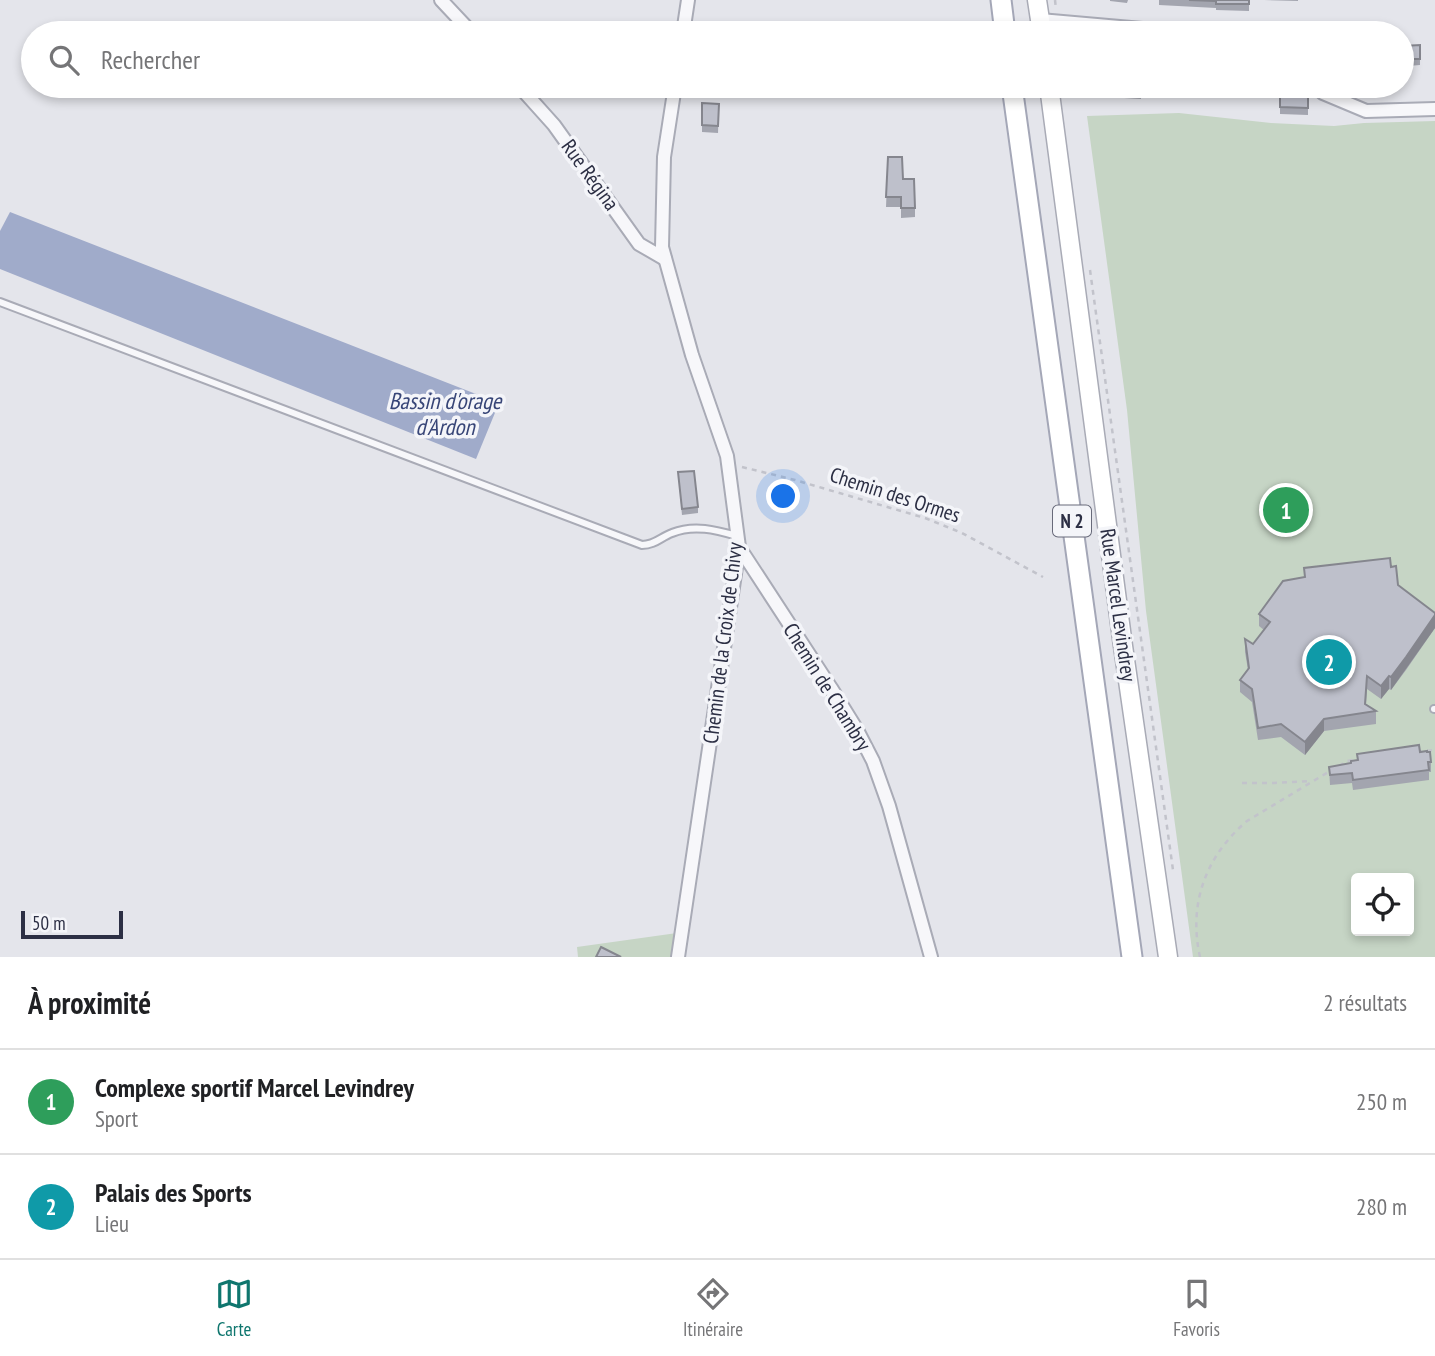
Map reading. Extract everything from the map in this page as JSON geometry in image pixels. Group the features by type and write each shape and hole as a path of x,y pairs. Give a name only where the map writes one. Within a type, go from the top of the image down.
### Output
{"main road":[{"path":"1001,0 1004,21"},
{"name":"N 2","path":"1014,98 1132,957"}],"street":[{"path":"441,0 461,21"},
{"path":"685,21 688,0"},
{"path":"1037,0 1040,21"},
{"name":"Rue Régina","path":"530,98 554,125 639,244 665,260"},
{"name":"Chemin de la Croix de Chivy","path":"673,98 664,157 662,247 692,355 727,456 738,542 678,957"},
{"name":"Rue Marcel Levindrey","path":"1051,98 1123,646 1168,957"},
{"path":"1335,98 1366,111 1435,109"},
{"name":"Chemin de Chambry","path":"738,542 838,699 873,761 889,806 931,957"}],"lane":[{"path":"0,302 642,545 649,545 671,533 687,529 710,528 738,542"}],"path":[{"path":"1089,260 1173,876"},
{"name":"Chemin des Ormes","path":"728,464 795,480 925,518 962,533 1043,577"},
{"path":"1414,752 1435,750"},
{"path":"1200,957 1196,931 1202,884 1215,856 1235,831 1247,821 1347,761 1360,759"},
{"path":"1242,783 1315,780"}],"green space":[{"path":"1179,113 1271,123 1334,126 1435,121 1435,957 1193,957 1146,611 1127,410 1087,116"},
{"path":"677,933 674,957 578,957 577,947"}],"water":[{"name":"Bassin d'orage d'Ardon","path":"10,212 499,403 476,459 0,269 0,231"}],"building":[{"path":"1189,0 1249,0 1249,4 1216,4 1216,1"},
{"path":"1414,45 1420,45 1420,59 1414,59"},
{"path":"1280,98 1308,98 1308,108 1280,107"},
{"path":"702,103 719,104 718,126 702,125"},
{"path":"888,157 902,157 903,179 914,179 915,208 901,208 901,197 886,197"},
{"path":"694,471 698,507 682,509 678,472"},
{"path":"1390,558 1391,567 1396,566 1398,585 1435,615 1391,677 1381,686 1367,676 1365,704 1376,711 1324,719 1305,742 1281,724 1258,728 1252,689 1240,680 1249,668 1245,639 1253,644 1270,622 1259,614 1283,581 1305,577 1304,568"},
{"path":"1419,745 1420,752 1430,752 1429,770 1353,780 1352,773 1330,775 1329,767 1358,760 1357,754"},
{"path":"601,947 621,957 596,957"}],"place":[{"name":"Complexe sportif Marcel Levindrey","path":"1286,510"},
{"name":"Palais des Sports","path":"1329,662"}]}
